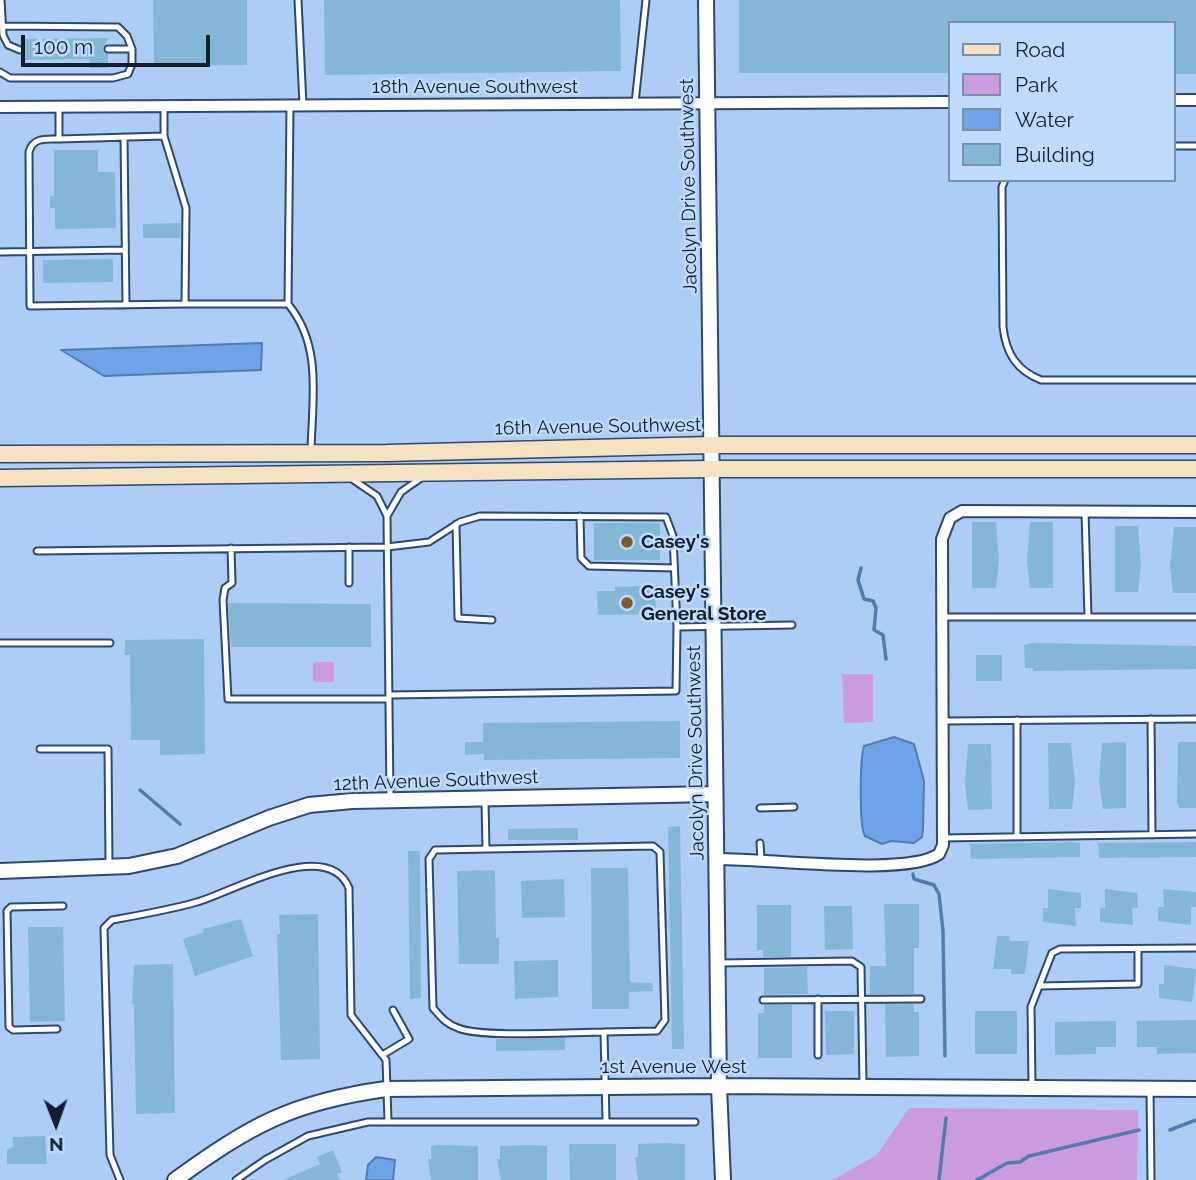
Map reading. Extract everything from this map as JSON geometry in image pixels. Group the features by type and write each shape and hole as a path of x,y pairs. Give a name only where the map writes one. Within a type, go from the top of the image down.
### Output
{"main road":[{"name":"16th Avenue Southwest","path":"0,454 475,451 711,445 1196,445"},
{"path":"375,474 379,468 388,464 458,463 475,451"},
{"path":"0,478 711,470 1196,469"}],"street":[{"name":"Jacolyn Drive Southwest","path":"706,0 717,963 723,1180"},
{"path":"1175,100 1196,100"},
{"name":"18th Avenue Southwest","path":"0,107 948,102"},
{"path":"716,859 761,859 793,864 918,864 939,854 942,838 942,539 950,518 962,511 1196,512"},
{"name":"12th Avenue Southwest","path":"0,871 129,866 177,856 269,818 309,806 390,800 715,794"},
{"name":"1st Avenue West","path":"175,1180 230,1140 278,1114 333,1096 386,1088 719,1086 1196,1089"}],"lane":[{"path":"1,0 2,26 8,45 20,50"},
{"path":"298,0 303,105"},
{"path":"635,103 646,0"},
{"path":"0,72 10,78 113,78 128,74 132,64 132,49 127,36 118,27 2,26"},
{"path":"108,49 132,49"},
{"path":"164,106 164,136 186,208 185,304"},
{"path":"290,106 288,304 306,331 313,351 311,453"},
{"path":"59,107 60,139"},
{"path":"164,136 39,139 34,142 29,152 30,306 288,304"},
{"path":"124,137 126,305"},
{"path":"1175,146 1196,146"},
{"path":"1004,182 1002,187 1003,327 1005,346 1020,369 1041,380 1196,380"},
{"path":"0,252 125,250"},
{"path":"387,516 401,492 430,473"},
{"path":"341,474 377,496 387,516 390,800"},
{"path":"1085,511 1088,617"},
{"path":"37,551 231,548 387,547 429,542 456,524 480,516 666,517 673,536 677,691 228,699 223,600 225,588 232,583 231,548"},
{"path":"580,516 581,558 589,566 674,568"},
{"path":"456,524 458,618 492,620"},
{"path":"349,547 349,583"},
{"path":"942,617 1196,617"},
{"path":"677,627 792,625"},
{"path":"0,643 110,643"},
{"path":"1152,719 1152,835"},
{"path":"942,721 1196,719"},
{"path":"1017,720 1017,837"},
{"path":"40,749 109,750 109,867"},
{"path":"484,798 486,849"},
{"path":"760,808 794,807"},
{"path":"942,838 1196,834"},
{"path":"760,843 761,859"},
{"path":"653,846 660,852 665,1020 657,1031 604,1032 460,1030 445,1022 433,1008 429,859 435,850 653,846"},
{"path":"120,1180 110,1155 104,928 111,920 198,902 293,867 334,869 345,878 349,888 351,1015 359,1029 384,1054 388,1121"},
{"path":"57,1029 13,1030 9,1027 7,911 11,907 63,906"},
{"path":"1032,1089 1031,1007 1052,953 1060,949 1196,948"},
{"path":"1038,986 1138,984 1138,949"},
{"path":"717,963 852,961 860,967 864,1087"},
{"path":"0,968 8,968"},
{"path":"818,999 818,1055"},
{"path":"763,1000 921,999"},
{"path":"384,1054 409,1039 393,1010"},
{"path":"604,1032 606,1122"},
{"path":"1150,1089 1152,1180"},
{"path":"236,1180 308,1136 341,1127 388,1121 695,1122"}],"green space":[{"path":"313,662 334,662 334,682 313,682"},
{"path":"842,674 873,674 873,722 844,723"},
{"path":"909,1108 1138,1110 1137,1180 832,1180 877,1155"}],"water":[{"path":"262,343 261,370 104,376 61,350"},
{"path":"894,737 914,744 924,781 922,837 914,843 891,841 882,844 865,836 863,830 861,792 864,746"},
{"path":"376,1157 395,1160 393,1180 366,1180 368,1165"}],"building":[{"path":"153,0 247,0 247,65 154,66"},
{"path":"324,0 620,0 621,71 325,75"},
{"path":"739,0 1196,0 1196,74 1175,74 1175,21 948,21 948,73 739,73"},
{"path":"108,38 103,50 108,54 108,68 90,68 90,59 20,60 25,50 20,39"},
{"path":"54,150 98,150 98,172 115,172 116,228 55,229 55,208 50,208 50,196 54,196"},
{"path":"181,223 180,238 143,238 143,224"},
{"path":"113,259 113,282 43,283 43,260"},
{"path":"972,522 996,522 999,562 996,588 972,588"},
{"path":"1030,522 1053,522 1053,588 1030,588 1027,562"},
{"name":"Casey's","path":"594,523 660,523 660,560 594,560"},
{"path":"1115,526 1138,526 1141,566 1138,592 1115,592"},
{"path":"1174,527 1196,527 1196,593 1173,593 1170,567"},
{"name":"Casey's General Store","path":"644,586 644,590 655,590 656,614 598,615 597,591"},
{"path":"228,603 371,604 371,647 231,647"},
{"path":"204,639 205,754 160,755 160,740 131,740 130,655 125,655 125,640"},
{"path":"1024,645 1196,646 1196,669 1033,671 1033,668 1025,668"},
{"path":"976,655 1002,655 1002,681 976,681"},
{"path":"680,721 680,758 484,760 484,754 465,755 465,742 483,742 483,723"},
{"path":"1126,742 1126,808 1103,809 1099,782 1102,743"},
{"path":"1178,742 1196,742 1196,808 1179,808 1177,801"},
{"path":"1048,743 1071,743 1075,783 1072,809 1049,809"},
{"path":"968,744 991,744 992,809 968,810 965,784"},
{"path":"680,826 684,1049 672,1049 668,827"},
{"path":"578,828 578,840 508,840 508,829"},
{"path":"1196,842 1196,857 1099,858 1098,843"},
{"path":"1080,843 1080,857 971,859 970,844"},
{"path":"408,851 420,851 421,998 410,999"},
{"path":"591,868 628,868 630,982 652,983 653,991 629,992 629,1009 592,1009"},
{"path":"495,870 499,964 459,964 457,871"},
{"path":"564,879 565,917 522,918 521,881"},
{"path":"1048,889 1081,893 1081,908 1075,908 1076,926 1043,922 1043,908 1048,908"},
{"path":"1105,889 1137,893 1138,908 1132,908 1133,925 1100,922 1100,908 1105,908"},
{"path":"1163,889 1196,892 1196,907 1191,907 1191,925 1158,921 1158,907 1164,907"},
{"path":"884,904 919,904 919,948 914,948 914,994 870,994 870,966 886,966"},
{"path":"757,905 791,905 791,957 763,957 763,950 757,950"},
{"path":"824,906 852,906 853,949 825,950"},
{"path":"318,914 320,1059 281,1060 277,934 280,934 279,915"},
{"path":"241,919 253,956 195,976 183,939 204,932 203,929"},
{"path":"28,927 63,927 65,1021 30,1022"},
{"path":"997,936 1010,936 1010,941 1029,941 1025,974 1011,974 1011,969 993,969"},
{"path":"558,960 558,997 515,999 514,961"},
{"path":"173,964 175,1113 136,1114 132,1004 134,965"},
{"path":"1164,965 1196,969 1192,1002 1159,998 1159,984 1164,984"},
{"path":"807,967 808,994 764,995 764,968"},
{"path":"885,1004 914,1004 914,1012 919,1012 919,1056 886,1057"},
{"path":"764,1005 792,1005 792,1058 758,1058 758,1013 764,1013"},
{"path":"825,1011 854,1011 854,1054 826,1055"},
{"path":"975,1011 1017,1011 1017,1054 975,1054"},
{"path":"1196,1020 1196,1053 1157,1054 1157,1047 1137,1047 1137,1021"},
{"path":"1116,1021 1116,1047 1096,1047 1096,1054 1055,1055 1055,1022"},
{"path":"565,1038 565,1050 496,1051 496,1039"},
{"path":"45,1136 47,1164 7,1164 7,1150 13,1147 13,1137"},
{"path":"569,1144 616,1144 616,1180 570,1180"},
{"path":"638,1144 685,1144 685,1180 638,1180 635,1157 638,1157"},
{"path":"431,1146 478,1146 478,1180 431,1180 428,1159 431,1159"},
{"path":"500,1146 547,1146 547,1180 501,1180 497,1159 500,1159"},
{"path":"333,1150 342,1172 337,1174 340,1180 283,1180 320,1164 317,1157"}],"waterway":[{"path":"861,568 858,580 864,599 873,601 876,608 874,630 883,635 886,659"},
{"path":"140,790 180,824"},
{"path":"913,874 914,879 934,885 939,894 943,931 945,1056"},
{"path":"939,1180 946,1118"},
{"path":"1170,1130 1196,1120"},
{"path":"977,1180 1007,1163 1020,1162 1029,1156 1139,1130"}],"place":[{"name":"Casey's","path":"627,542"},
{"name":"Casey's General Store","path":"627,603"}]}
